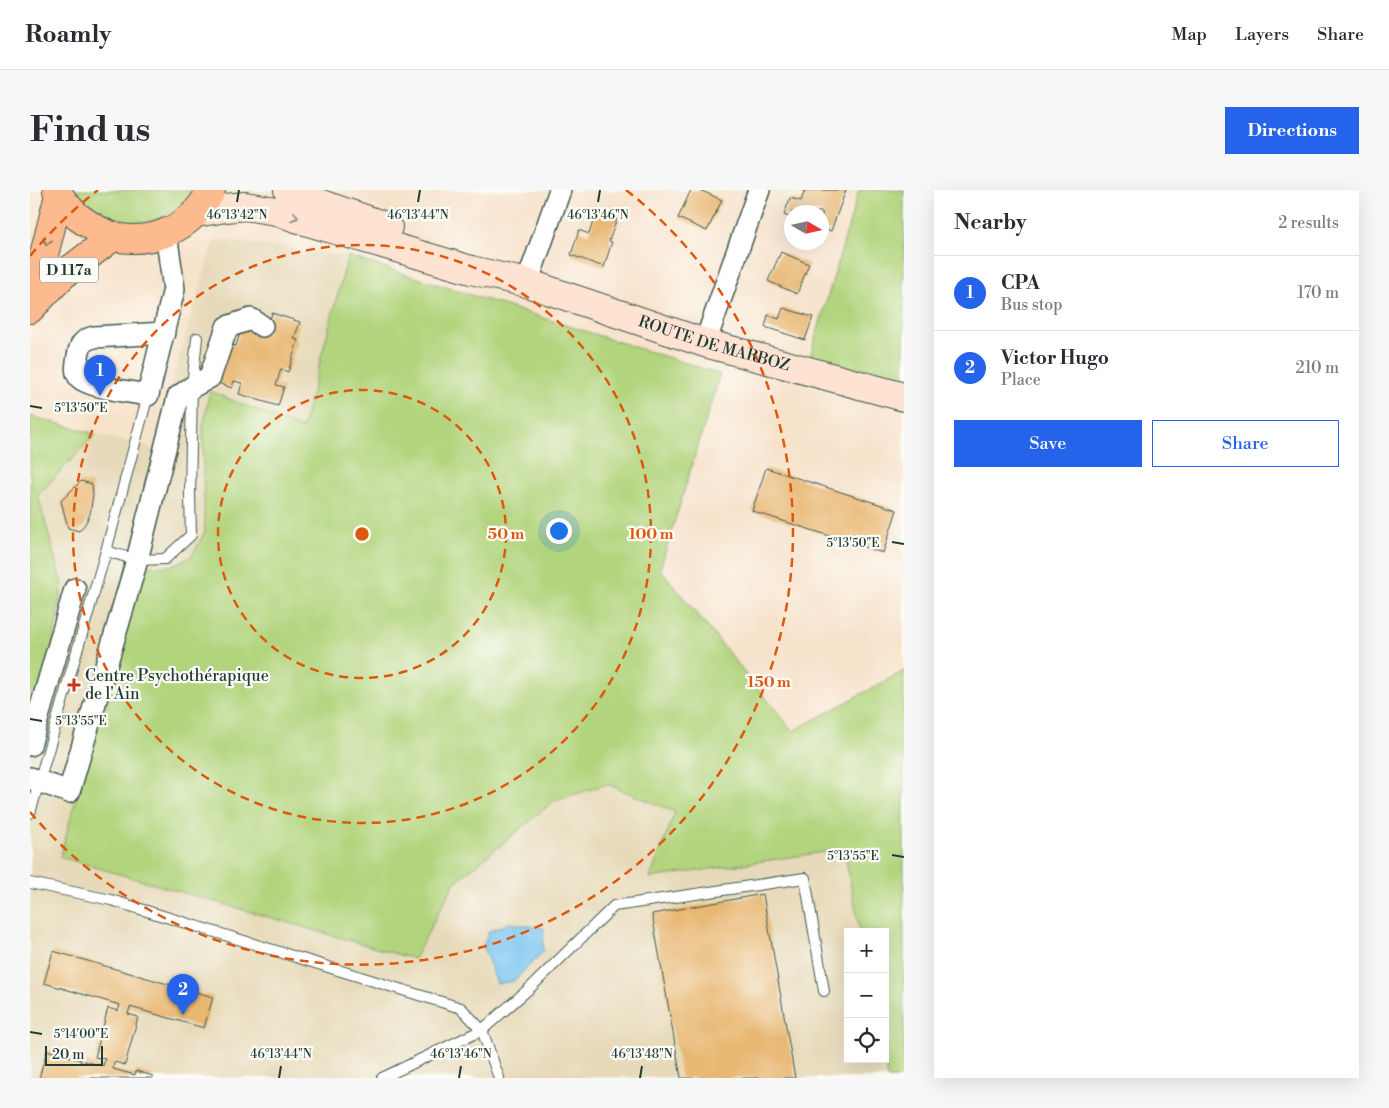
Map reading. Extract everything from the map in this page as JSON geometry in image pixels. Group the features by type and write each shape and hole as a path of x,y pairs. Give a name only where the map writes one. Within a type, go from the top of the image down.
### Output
{"main road":[{"path":"58,192 69,209 90,226 114,236 132,239 149,238 182,224 196,213 211,190"},
{"name":"ROUTE DE MARBOZ","path":"288,190 304,198 467,255 526,283"},
{"name":"D 117a","path":"30,286 42,262 58,192"},
{"name":"ROUTE DE MARBOZ","path":"196,213 245,206 276,211 471,270 526,283 705,342 904,397"},
{"name":"D 117a","path":"30,309 63,275 114,236"}],"street":[{"path":"526,283 560,190"},
{"path":"705,342 760,190"},
{"path":"164,332 86,339 80,348 76,370 80,378 90,383 148,395 164,332 174,289 166,232"},
{"path":"34,779 69,792 137,560 178,397 192,386 210,377 227,327 251,319 262,326"},
{"path":"30,745 75,589"}],"lane":[{"path":"106,551 137,560 165,559 191,534 192,386 197,338"},
{"path":"30,813 34,779 106,551 148,395"},
{"path":"382,1078 482,1030 531,987 614,906 805,878 824,991"},
{"path":"30,883 111,900 461,1008 482,1030 499,1078"}],"shaded area":[{"name":"Centre Psychothérapique de l'Ain","path":"214,239 348,256 302,429 211,391 203,427 206,532 191,557 170,566 414,959 454,883 554,801 607,784 676,812 650,877 844,849 859,928 844,928 844,1063 885,1063 887,1078 30,1078 30,725 62,585 38,495 96,434 153,447"}],"green space":[{"path":"76,190 192,190 175,209 158,219 148,222 128,223 108,218 98,213"},
{"path":"859,190 904,190 904,383 810,357"},
{"path":"348,256 720,374 660,569 793,731 904,671 904,1078 887,1078 885,1063 889,1063 889,928 859,928 844,849 650,878 675,812 607,784 554,801 454,883 414,959 60,857 139,567 170,566 191,557 205,532 203,427 210,391 302,429"},
{"path":"30,416 96,434 38,495 62,585 53,645 30,725"}],"water":[{"path":"510,923 544,928 543,952 514,981 497,984 483,946 489,931"}],"building":[{"path":"691,190 700,190 722,200 707,231 678,218"},
{"path":"805,190 846,190 831,231 829,230 829,205 788,205 790,198 801,201"},
{"path":"596,212 617,219 609,241 612,242 604,267 571,255 579,230 589,234"},
{"path":"781,252 809,264 797,294 768,281"},
{"path":"783,308 813,317 805,340 765,327 768,315 779,319"},
{"path":"272,313 300,322 294,339 298,340 288,372 281,369 276,385 284,387 278,406 239,394 242,383 234,381 232,388 218,383 230,344 236,346 242,326 266,333"},
{"path":"766,468 897,510 883,553 752,511"},
{"path":"81,481 92,484 93,495 90,514 79,531 68,528 61,501"},
{"path":"763,894 795,1078 681,1078 652,914"},
{"path":"53,951 213,997 204,1028 130,1007 128,1014 138,1017 125,1065 114,1062 113,1069 135,1075 136,1071 153,1076 153,1078 39,1078 47,1050 81,1060 80,1062 85,1063 85,1061 103,1066 105,1059 95,1057 108,1008 118,1011 120,1005 44,983"}],"place":[{"name":"CPA","path":"100,396"},
{"name":"Centre Psychothérapique de l'Ain","path":"74,685"},
{"name":"Victor Hugo","path":"183,1015"}]}
